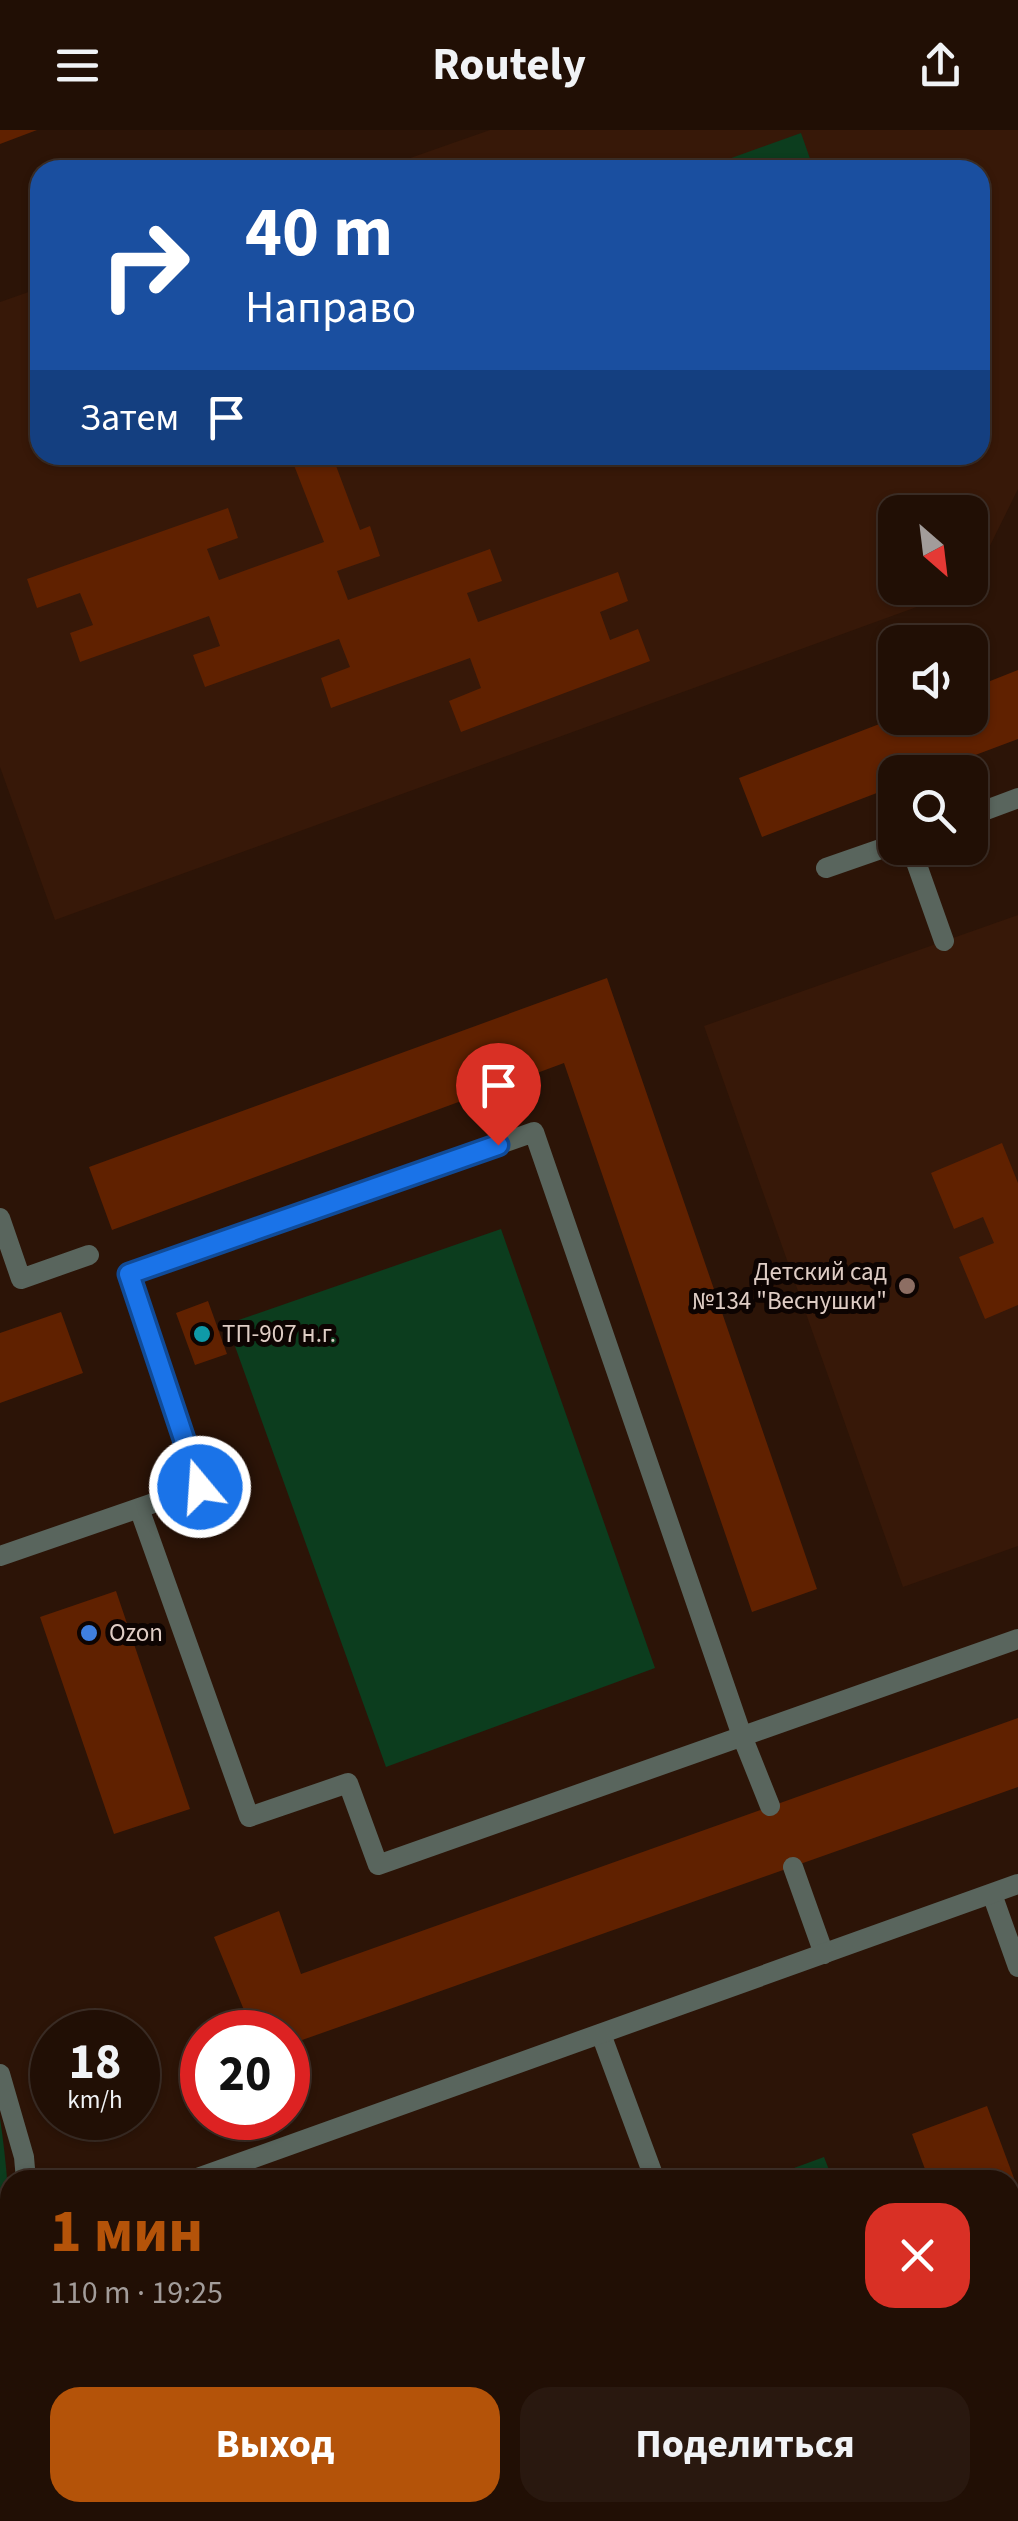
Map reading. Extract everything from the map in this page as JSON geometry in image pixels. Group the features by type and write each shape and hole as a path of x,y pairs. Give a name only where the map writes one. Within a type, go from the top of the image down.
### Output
{"street":[{"path":"988,809 1018,798"},
{"path":"826,868 878,850"},
{"path":"917,865 944,941"},
{"path":"0,1556 200,1487 129,1274 534,1132 742,1736 770,1806"},
{"path":"0,1218 22,1279 88,1255"},
{"path":"139,1508 249,1817 348,1783 378,1865 1018,1639"},
{"path":"793,1867 824,1954"},
{"path":"220,2170 1018,1884"},
{"path":"992,1894 1018,1968"},
{"path":"601,2034 651,2170"},
{"path":"0,2074 25,2170"}],"shaded area":[{"path":"490,130 1018,130 1018,489 988,550 988,495 878,495 878,605 922,605 55,920 0,767 0,302 30,292 30,465 990,465 990,160 404,160"},
{"name":"Детский сад №134 \"Веснушки\"","path":"1018,915 1018,1546 903,1587 704,1026"}],"green space":[{"path":"801,133 810,160 726,160"},
{"path":"501,1229 655,1668 386,1767 227,1324"},
{"path":"0,2118 6,2170 0,2170"},
{"path":"824,2157 829,2170 788,2170"}],"building":[{"path":"0,130 37,130 0,144"},
{"path":"294,465 336,465 360,530 370,526 380,556 337,571 348,600 490,549 502,581 467,593 478,622 618,572 628,601 600,612 610,640 638,629 650,661 461,732 449,701 481,688 470,658 331,708 321,678 350,667 339,639 205,687 193,655 220,646 209,616 80,662 70,633 93,625 80,593 37,608 27,579 228,508 238,538 207,549 219,580 324,542"},
{"path":"1018,670 1018,739 975,755 878,755 878,793 762,837 739,778 878,725 878,735 988,735 988,682"},
{"path":"607,978 817,1589 752,1612 564,1063 112,1230 89,1167"},
{"name":"Детский сад №134 \"Веснушки\"","path":"1002,1143 1018,1183 1018,1305 985,1319 959,1257 994,1243 983,1217 954,1229 931,1173"},
{"name":"ТП-907 н.г.","path":"208,1301 227,1354 195,1365 176,1313"},
{"path":"61,1312 83,1373 0,1403 0,1333"},
{"path":"116,1591 190,1809 114,1834 40,1617"},
{"path":"1018,1718 1018,1787 310,2037 310,2010 244,2010 214,1937 279,1911 301,1974"},
{"path":"987,2106 1011,2170 925,2170 912,2134"}],"place":[{"name":"Детский сад №134 \"Веснушки\"","path":"907,1286"},
{"name":"ТП-907 н.г.","path":"202,1334"},
{"name":"Ozon","path":"89,1633"}],"route":[{"path":"200,1487 129,1274 498,1145"}]}
